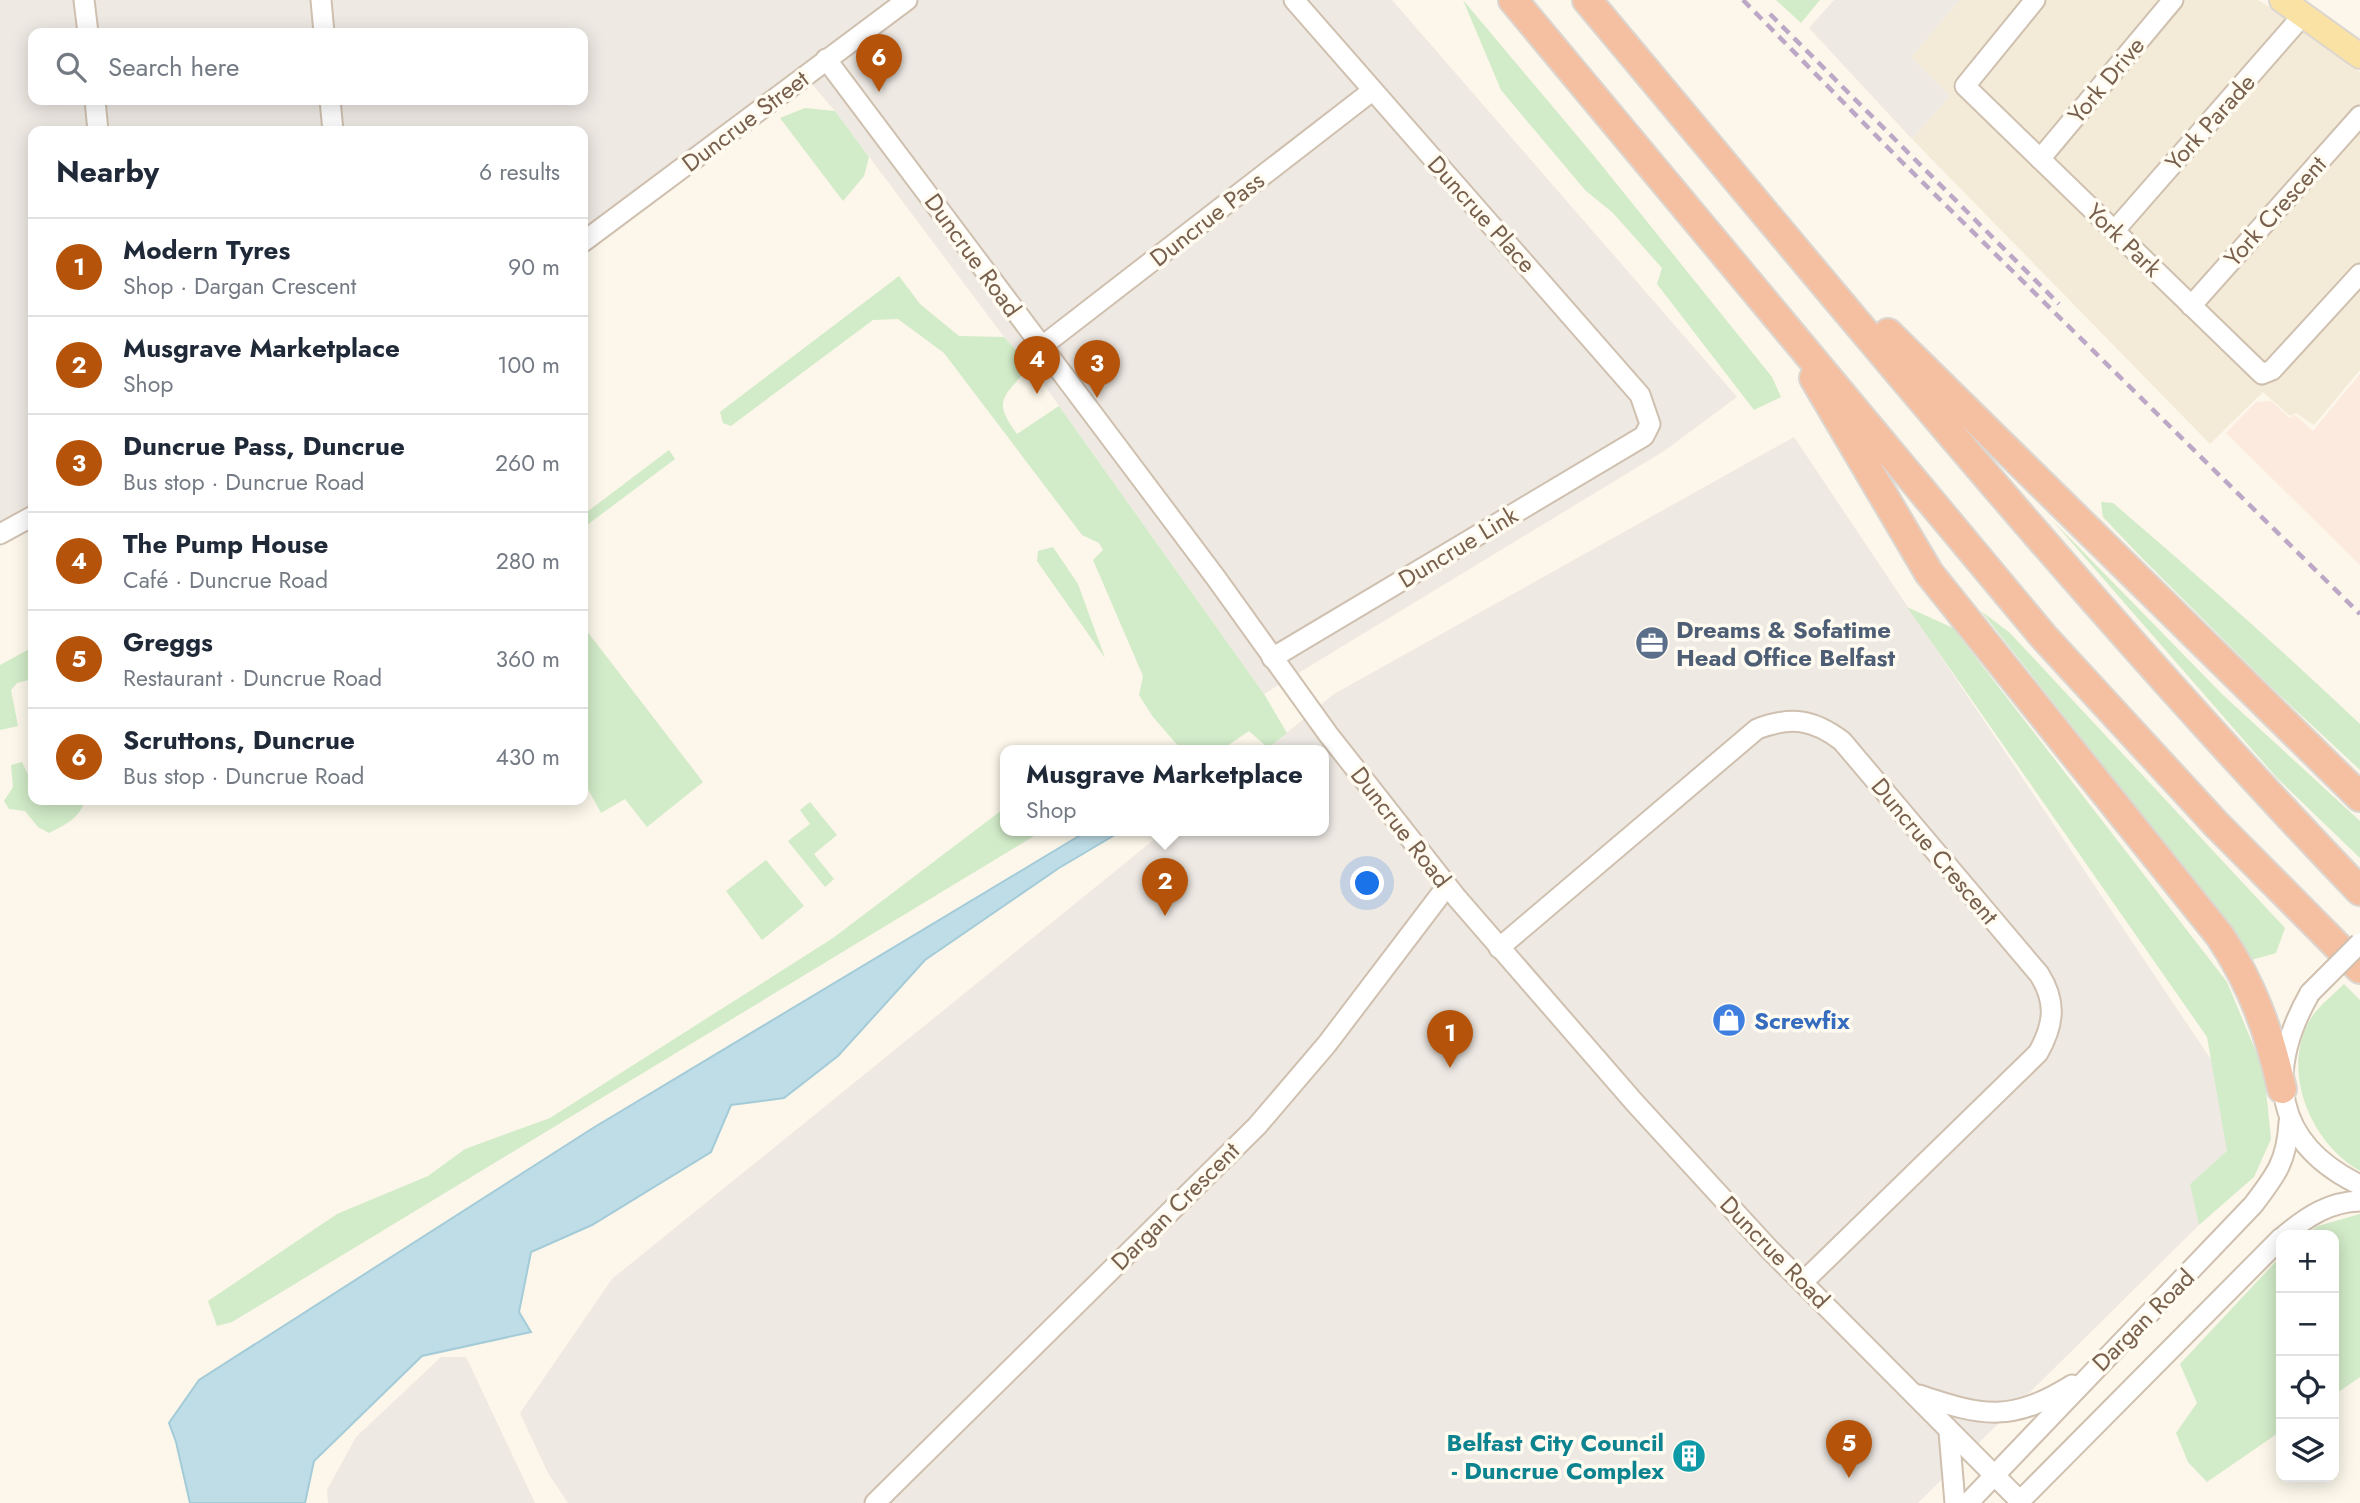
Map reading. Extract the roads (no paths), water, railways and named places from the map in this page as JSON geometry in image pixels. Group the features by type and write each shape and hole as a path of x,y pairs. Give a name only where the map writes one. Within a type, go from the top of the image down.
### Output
{"highway":[{"path":"1513,0 2043,636 2216,824 2360,969"},
{"path":"1587,0 2090,599 2264,791 2360,891"},
{"path":"1816,273 1895,340 2360,797"},
{"path":"1791,334 1829,410 1928,573 2227,946 2246,976 2260,1010 2271,1041 2282,1089"}],"main road":[{"path":"2282,0 2360,56"}],"street":[{"path":"84,0 87,28"},
{"path":"321,0 324,28"},
{"name":"Duncrue Street","path":"588,238 907,0"},
{"name":"Duncrue Place","path":"1294,0 1640,396 1650,424 1644,436"},
{"name":"York Park","path":"2035,0 1965,86 2262,374 2272,370 2360,274"},
{"name":"York Drive","path":"2040,159 2173,0"},
{"name":"York Parade","path":"2115,230 2304,14"},
{"name":"Duncrue Road","path":"826,59 1272,658 1447,886 1634,1103 1803,1282 1918,1395 1949,1432 2019,1502"},
{"name":"Duncrue Pass","path":"1041,347 1372,92"},
{"path":"95,105 98,126"},
{"path":"330,105 333,126"},
{"name":"York Crescent","path":"2191,306 2360,116"},
{"name":"Duncrue Link","path":"1272,658 1644,436"},
{"path":"0,534 28,519"},
{"name":"Duncrue Crescent","path":"1499,948 1757,729 1780,720 1807,722 1825,728 1842,741 2039,974 2048,989 2053,1009 2049,1034 2038,1054 1803,1282"},
{"name":"Dargan Crescent","path":"875,1503 1257,1126 1327,1044 1447,886"},
{"path":"2360,943 2311,993 2288,1041 2282,1089 2289,1122 2307,1148 2326,1164 2360,1185"},
{"name":"Dargan Road","path":"1968,1503 2253,1205 2272,1181 2287,1150 2289,1122"},
{"name":"Dargan Road","path":"2292,1230 2325,1207 2360,1201"},
{"name":"Dargan Road","path":"2019,1502 2276,1244"},
{"path":"1918,1395 1969,1411 2024,1410 2088,1375"},
{"path":"1949,1432 1955,1503"}],"water":[{"path":"1079,836 1113,836 1059,868 925,960 838,1056 784,1098 731,1105 711,1152 592,1225 531,1252 519,1312 531,1332 422,1356 314,1461 305,1503 190,1503 169,1423 199,1380 593,1128"}],"railway":[{"path":"1743,0 1899,159 2360,614"},
{"path":"1770,14 2059,304"}],"place":[{"name":"Scruttons, Duncrue","path":"879,92"},
{"name":"The Pump House","path":"1037,394"},
{"name":"Duncrue Pass, Duncrue","path":"1097,398"},
{"name":"Dreams & Sofatime Head Office Belfast","path":"1652,643"},
{"name":"Musgrave Marketplace","path":"1165,916"},
{"name":"Screwfix","path":"1729,1020"},
{"name":"Modern Tyres","path":"1450,1068"},
{"name":"Belfast City Council - Duncrue Complex","path":"1689,1456"},
{"name":"Greggs","path":"1849,1478"}]}
